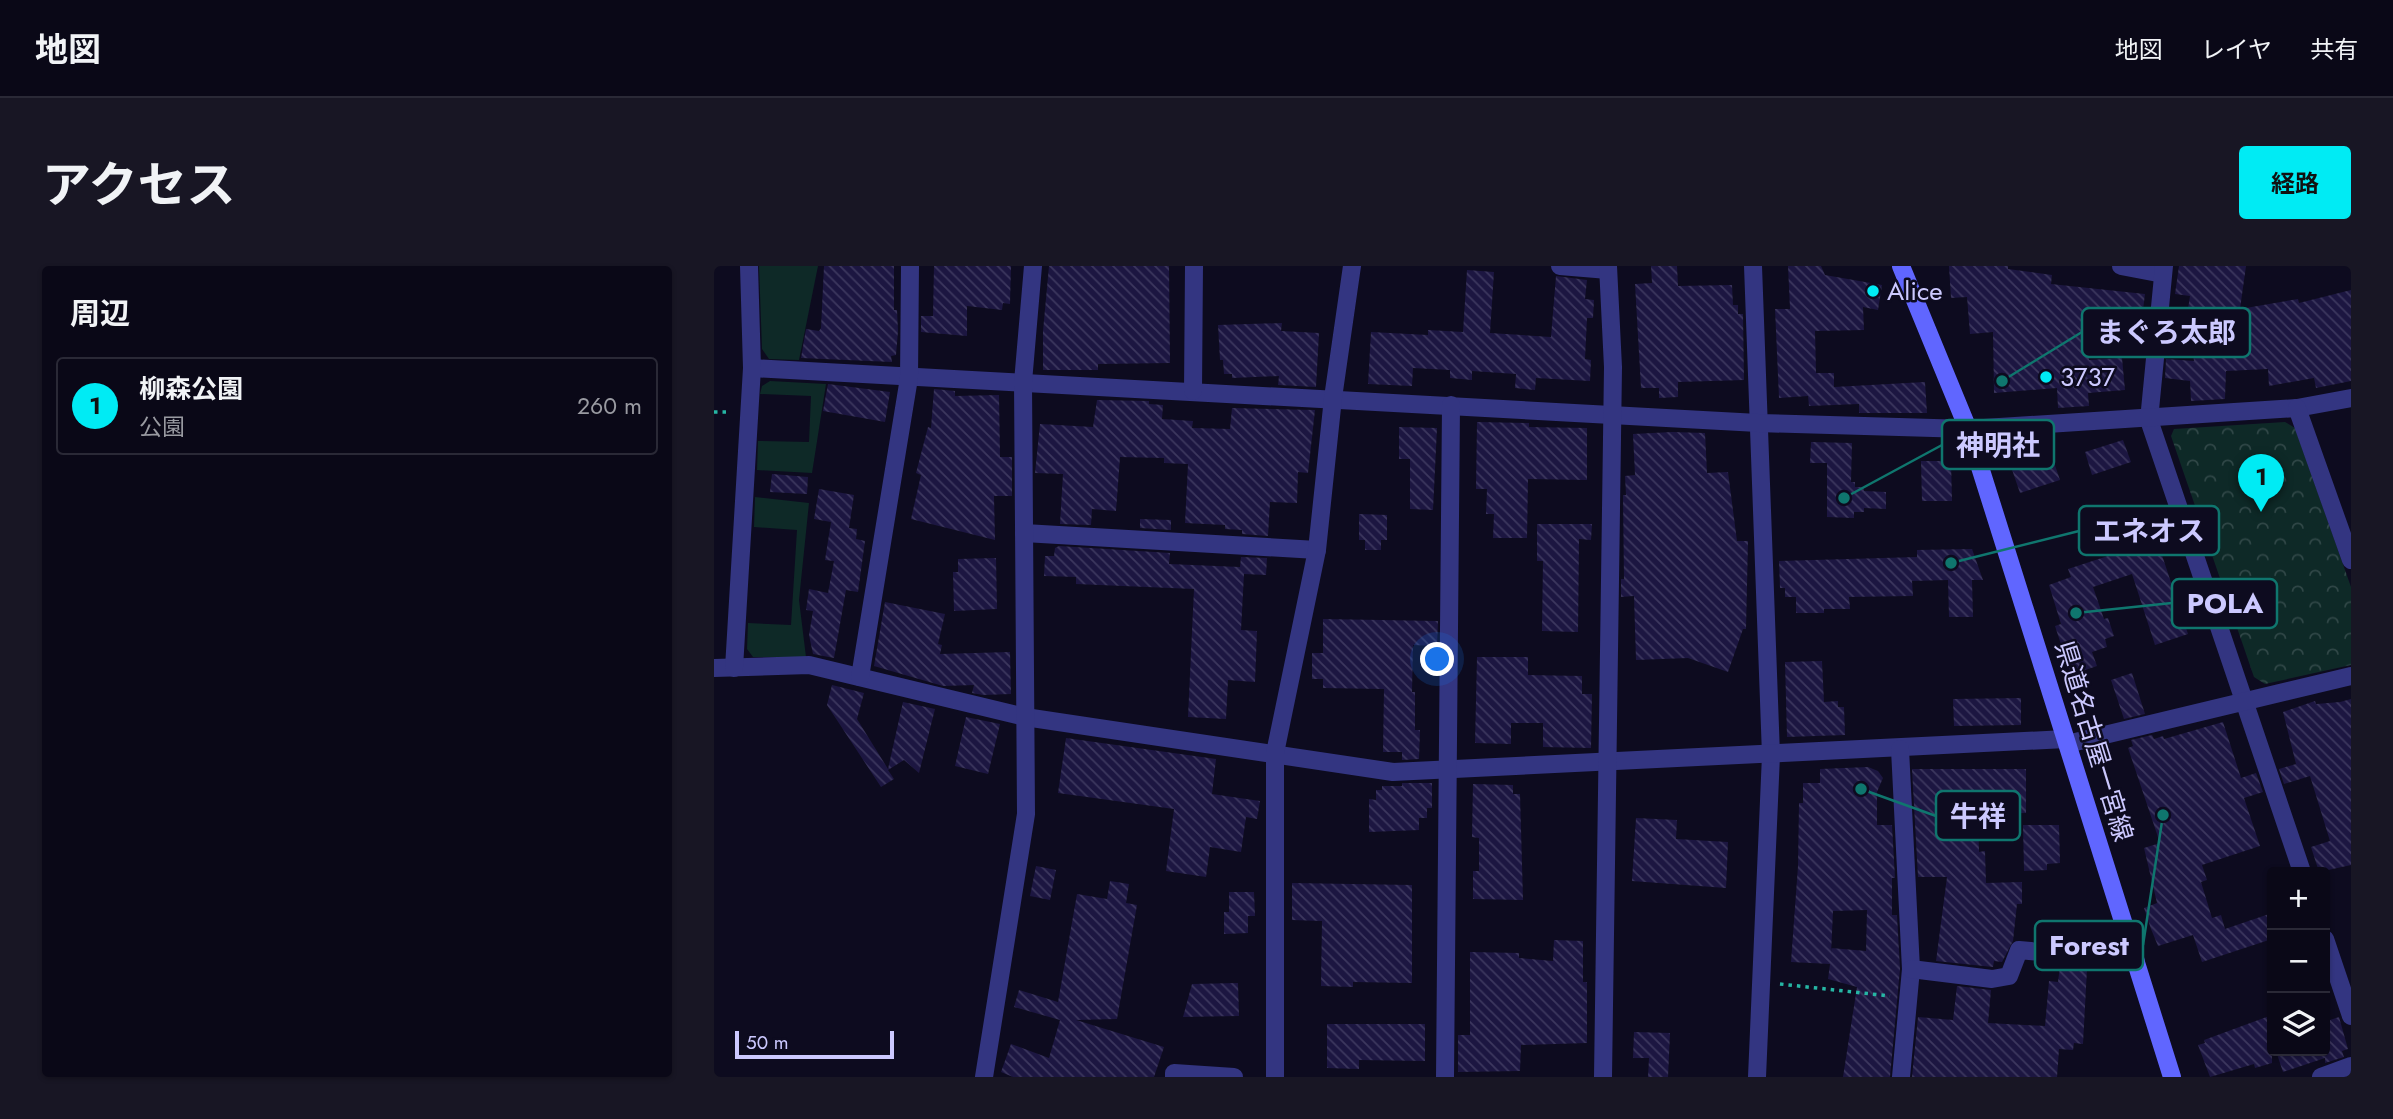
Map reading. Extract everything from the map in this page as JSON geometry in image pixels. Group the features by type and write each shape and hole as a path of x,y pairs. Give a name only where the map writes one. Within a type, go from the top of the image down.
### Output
{"main road":[{"name":"県道名古屋一宮線","path":"1903,268 1968,429 2172,1077"}],"street":[{"path":"734,668 752,368 749,266"},
{"path":"860,677 909,378 910,266"},
{"path":"984,1077 1026,814 1023,382 1033,266"},
{"path":"1193,391 1194,266"},
{"path":"1275,1077 1275,753 1317,550 1333,398 1352,266"},
{"path":"1560,266 1608,268 1613,367 1603,1077"},
{"path":"1753,266 1771,755 1757,1077"},
{"path":"2121,266 2163,270 2148,420 2300,867"},
{"path":"752,368 1758,423 1968,429 2148,420 2297,408 2351,398"},
{"path":"1445,1077 1451,405"},
{"path":"2297,408 2351,560"},
{"path":"1024,533 1317,550"},
{"path":"714,668 809,665 1026,717 1393,772 1608,760 2067,741 2351,676"},
{"path":"1900,749 1911,969 1901,1077"},
{"path":"1911,969 1992,979 2009,976 2020,950 2136,961"},
{"path":"2330,954 2351,1016"},
{"path":"2321,1077 2351,1066"},
{"path":"1174,1077 1174,1073 1234,1077"}],"path":[{"path":"1761,982 1910,998"}],"green space":[{"path":"759,266 818,266 799,360 769,359 762,349"},
{"path":"770,381 826,384 812,473 757,470 758,441 809,442 811,396 760,394 762,386"},
{"path":"2285,422 2295,428 2351,587 2351,665 2265,684 2254,677 2171,436 2174,429"},
{"path":"755,497 809,503 799,600 806,657 753,657 747,649 748,623 791,625 797,530 754,527"}],"building":[{"path":"824,266 894,266 894,310 897,310 898,331 896,355 891,356 892,362 801,358 806,329 819,331 821,328"},
{"path":"934,266 1011,266 1010,304 1003,303 1002,310 967,306 967,336 921,332 921,316 933,316"},
{"path":"1049,266 1169,266 1170,363 1098,364 1098,370 1043,370 1043,331"},
{"path":"1651,266 1677,266 1678,286 1732,285 1733,305 1738,305 1738,314 1743,314 1744,380 1678,382 1678,397 1659,398 1659,388 1641,388 1635,284 1652,283"},
{"path":"1788,266 1821,266 1825,275 1882,285 1878,310 1863,307 1864,330 1815,331 1816,373 1834,373 1834,387 1925,382 1927,413 1859,413 1859,404 1809,406 1808,396 1779,398 1775,309 1790,309"},
{"path":"1949,266 2008,266 2008,269 2052,275 2051,284 2145,294 2141,326 2086,319 2089,360 2122,358 2125,390 2088,393 2089,406 2058,408 2057,388 1994,393 1993,332 1970,334 1967,297 1951,298"},
{"path":"2179,266 2246,266 2240,309 2298,299 2299,303 2351,290 2351,381 2316,388 2314,378 2269,386 2268,369 2226,371 2225,399 2191,401 2190,381 2165,378 2166,359 2194,361 2193,353 2246,349 2246,340 2192,333 2191,321 2186,321 2190,296 2175,294"},
{"path":"1467,270 1494,272 1490,333 1551,337 1556,276 1587,280 1585,299 1594,300 1593,318 1587,318 1585,359 1591,360 1590,381 1536,378 1535,390 1515,388 1516,374 1472,371 1472,380 1450,378 1450,370 1413,368 1412,386 1368,384 1371,332 1428,335 1428,330 1463,332"},
{"path":"1282,323 1281,331 1319,333 1316,387 1278,385 1279,376 1232,378 1232,374 1224,374 1223,360 1220,360 1218,325"},
{"path":"828,384 890,392 885,422 823,411"},
{"path":"934,389 955,391 955,396 999,395 1000,457 1012,457 1012,496 994,496 995,540 911,519 921,475 916,473 928,427 931,428"},
{"path":"1097,400 1149,401 1149,404 1163,405 1162,419 1193,421 1192,428 1230,429 1232,408 1315,410 1308,473 1298,472 1297,503 1270,502 1268,536 1242,534 1242,530 1225,529 1225,525 1185,523 1188,464 1164,463 1164,458 1120,457 1116,511 1092,509 1091,525 1060,524 1063,474 1035,473 1040,424 1093,427"},
{"path":"1477,422 1529,423 1529,427 1587,428 1587,480 1528,479 1527,538 1493,538 1494,514 1486,514 1487,489 1476,489"},
{"path":"1399,427 1437,428 1433,510 1410,509 1410,459 1399,459"},
{"path":"1705,433 1707,473 1728,472 1737,541 1748,541 1746,629 1743,629 1728,672 1688,658 1636,660 1634,596 1621,597 1621,579 1624,579 1623,495 1626,495 1625,476 1635,475 1633,434"},
{"path":"2123,440 2131,462 2092,475 2085,452"},
{"path":"1811,442 1852,443 1851,482 1855,482 1855,487 1864,487 1864,491 1886,492 1886,509 1864,508 1864,512 1854,512 1854,518 1827,517 1827,463 1810,463"},
{"path":"2047,442 2060,480 2020,493 2007,455"},
{"path":"1921,461 1951,461 1952,501 1922,501"},
{"path":"772,474 808,477 807,494 770,492"},
{"path":"819,489 854,495 849,528 857,529 856,539 865,541 858,592 846,590 834,658 813,654 809,635 813,611 806,610 809,589 828,593 834,561 825,560 831,522 814,519"},
{"path":"1359,514 1387,515 1387,540 1381,540 1381,550 1365,550 1365,540 1359,540"},
{"path":"1140,519 1171,520 1171,530 1140,528"},
{"path":"1537,524 1592,524 1591,540 1579,539 1578,632 1542,631 1543,561 1537,561"},
{"path":"2157,540 2188,634 2155,645 2132,574 2093,587 2104,619 2108,618 2114,636 2105,639 2107,647 2092,652 2097,666 2071,675 2055,626 2061,624 2049,585 2071,577 2068,569"},
{"path":"1059,546 1170,553 1169,564 1240,567 1241,557 1267,558 1266,575 1244,574 1241,630 1257,631 1255,682 1228,680 1226,719 1188,717 1194,589 1076,584 1076,577 1044,576 1045,556 1054,556 1055,548"},
{"path":"1972,549 1983,580 1972,580 1973,617 1949,617 1948,580 1912,581 1913,596 1849,597 1850,609 1824,609 1824,613 1796,613 1796,597 1785,597 1785,588 1780,588 1779,561 1917,557 1917,550"},
{"path":"996,558 997,609 954,611 953,572 958,572 958,559"},
{"path":"885,602 945,614 938,644 942,645 940,654 1010,652 1011,694 972,693 974,685 943,686 874,666"},
{"path":"1323,619 1438,621 1437,646 1413,645 1412,692 1415,692 1415,730 1420,730 1419,759 1402,760 1402,752 1383,752 1384,689 1323,688 1323,679 1312,679 1312,653 1323,653"},
{"path":"1477,657 1528,657 1528,675 1582,676 1582,694 1592,694 1591,748 1543,747 1543,723 1511,723 1511,744 1475,743"},
{"path":"1822,661 1824,702 1838,701 1838,707 1844,707 1845,735 1787,737 1785,662"},
{"path":"2132,673 2145,714 2124,719 2111,680"},
{"path":"832,685 864,693 857,719 888,769 903,702 935,709 919,773 904,760 888,770 894,779 881,787 827,705"},
{"path":"2021,698 2021,725 1954,726 1953,699"},
{"path":"2351,699 2351,865 2330,870 2330,867 2317,867 2311,847 2330,841 2310,776 2284,784 2279,769 2296,764 2283,712 2315,701 2316,704"},
{"path":"966,717 1000,724 988,774 955,766"},
{"path":"2223,722 2241,778 2256,773 2263,792 2244,798 2260,846 2202,865 2207,880 2201,882 2212,918 2221,915 2225,929 2267,915 2267,941 2202,962 2193,935 2158,946 2144,908 2157,903 2144,848 2160,843 2128,748 2133,746 2131,740 2152,735 2154,739 2163,736 2164,739"},
{"path":"1066,738 1216,759 1212,794 1260,801 1257,819 1246,817 1241,852 1210,847 1206,877 1166,871 1174,809 1058,793"},
{"path":"1868,767 1878,771 1883,778 1877,792 1877,825 1892,825 1895,878 1892,878 1892,915 1897,915 1900,969 1890,1077 1843,1077 1857,987 1828,979 1830,964 1791,962 1798,866 1799,803 1803,803 1803,783 1820,783 1820,769","holes":["1867,910 1866,951 1831,948 1833,911"]},
{"path":"1912,769 2026,769 2026,813 1978,814 1979,852 1985,851 1986,883 2022,882 2022,904 2017,904 2013,941 2002,962 1994,961 1993,967 1936,961 1947,877 1918,877"},
{"path":"1402,783 1432,783 1432,808 1427,808 1427,818 1419,818 1419,830 1369,832 1369,799 1376,800 1376,790 1382,790 1382,786 1402,786"},
{"path":"1473,784 1513,785 1513,794 1520,794 1523,900 1473,899 1473,871 1479,871 1479,838 1472,837"},
{"path":"1636,818 1677,820 1676,839 1728,842 1726,888 1632,881"},
{"path":"2023,825 2059,825 2060,863 2047,864 2047,870 2024,871"},
{"path":"1036,866 1056,870 1050,900 1030,896"},
{"path":"1110,881 1129,884 1126,903 1137,905 1117,1019 1076,1020 1164,1047 1154,1077 1013,1077 1001,1072 1011,1044 1049,1058 1060,1020 1014,1007 1019,990 1058,1002 1077,894 1107,899"},
{"path":"1292,883 1412,885 1412,983 1353,982 1353,987 1321,986 1322,921 1292,920"},
{"path":"1229,892 1254,892 1255,916 1248,916 1248,933 1224,934 1224,912 1229,912"},
{"path":"1554,940 1583,941 1583,982 1587,982 1587,1043 1521,1045 1520,1071 1458,1072 1458,1035 1470,1035 1470,952 1519,953 1519,958 1553,961"},
{"path":"2060,966 2087,969 2083,1044 2074,1043 2073,1050 2059,1049 2057,1077 1912,1077 1918,1017 1953,1020 1957,986 1991,990 1988,1023 2045,1026 2049,981 2058,982"},
{"path":"1238,983 1239,1016 1183,1017 1192,984"},
{"path":"2267,1017 2267,1056 2272,1056 2272,1063 2255,1068 2254,1064 2210,1077 2198,1045 2205,1043 2204,1040"},
{"path":"2339,1017 2348,1049 2342,1051 2344,1057 2325,1063 2325,1058 2283,1072 2278,1056 2330,1056 2330,1020"},
{"path":"1327,1024 1425,1024 1425,1061 1359,1060 1359,1069 1327,1068"},
{"path":"1634,1032 1670,1033 1668,1077 1648,1077 1649,1058 1633,1058"}],"place":[{"name":"Alice","path":"1873,291"},
{"name":"3737","path":"2046,377"},
{"name":"まぐろ太郎","path":"2002,381"},
{"name":"神明社","path":"1844,498"},
{"name":"柳森公園","path":"2261,512"},
{"name":"エネオス","path":"1951,563"},
{"name":"POLA","path":"2076,613"},
{"name":"牛祥","path":"1861,789"},
{"name":"Forest","path":"2163,815"}]}
